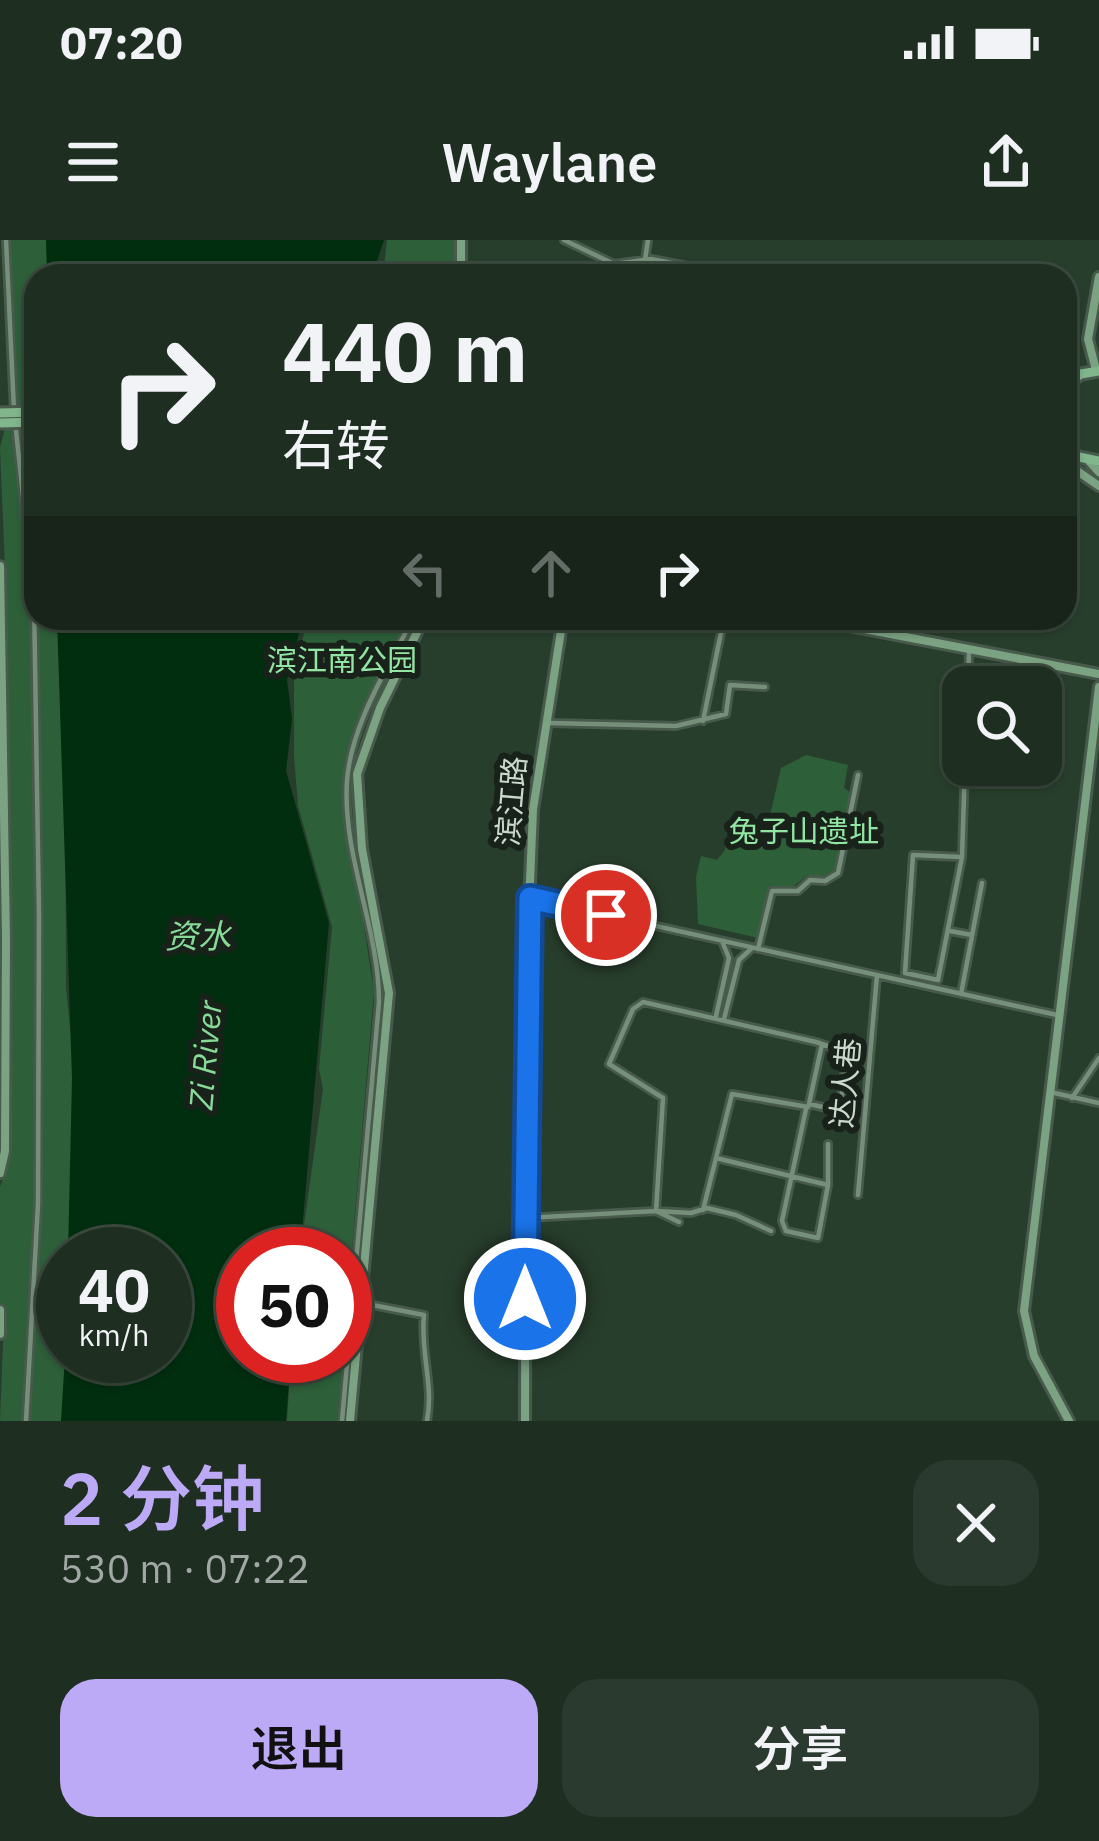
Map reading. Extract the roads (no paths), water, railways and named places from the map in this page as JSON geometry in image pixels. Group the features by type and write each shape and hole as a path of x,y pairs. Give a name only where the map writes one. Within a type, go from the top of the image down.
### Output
{"main road":[{"path":"1077,377 1098,370"}],"street":[{"path":"6,240 24,501"},
{"path":"564,240 614,264 645,260 668,264"},
{"path":"645,260 648,240"},
{"path":"1098,370 1088,339 1099,277"},
{"path":"1077,372 1081,374"},
{"path":"1080,462 1099,472"},
{"path":"1080,462 1099,485"},
{"path":"0,566 5,1151 0,1173"},
{"path":"26,1421 38,1204 34,630"},
{"path":"346,1421 379,1002 347,780 362,724 407,630"},
{"path":"369,1227 389,993 362,848 357,774 371,728 418,630"},
{"name":"滨江路","path":"525,1421 533,810 561,630"},
{"path":"703,721 722,630"},
{"path":"870,630 1099,674"},
{"path":"969,649 969,666"},
{"path":"544,723 638,726 703,721 726,714 730,685 765,687"},
{"path":"1069,1421 1034,1356 1024,1311 1099,687"},
{"path":"724,1019 739,960 755,948 772,891 798,891 810,880 825,881 838,873 857,775"},
{"path":"962,856 913,855 905,973 938,980 962,856 964,786"},
{"path":"961,994 982,883"},
{"path":"530,898 1058,1016"},
{"path":"950,931 972,935"},
{"path":"716,1017 729,958 722,941"},
{"name":"达人巷","path":"857,1195 878,975"},
{"path":"656,1210 663,1098 609,1064 633,1009 644,1002 843,1051 841,1100 827,1108 732,1094 703,1210"},
{"path":"822,1044 782,1221 786,1231 818,1238 828,1185 828,1144"},
{"path":"1072,1098 1099,1058"},
{"path":"1049,1091 1099,1103"},
{"path":"716,1158 828,1185"},
{"path":"656,1210 679,1222"},
{"path":"525,1218 703,1210 736,1215 771,1231"},
{"path":"372,1305 424,1315 421,1344 432,1394 427,1421"},
{"path":"0,1310 0,1334"},
{"path":"346,1421 351,1383"}],"water":[{"path":"46,240 384,240 376,264 47,264"},
{"name":"资水","path":"57,630 300,630 287,680 292,719 286,771 329,923 302,1227 216,1227 216,1383 289,1383 286,1421 61,1421 63,1383 192,1383 192,1227 69,1227 72,1079"}],"park label":[{"name":"滨江南公园","path":"342,661"},
{"name":"兔子山遗址","path":"804,832"}],"water label":[{"name":"Zi River","path":"205,1055"}]}
